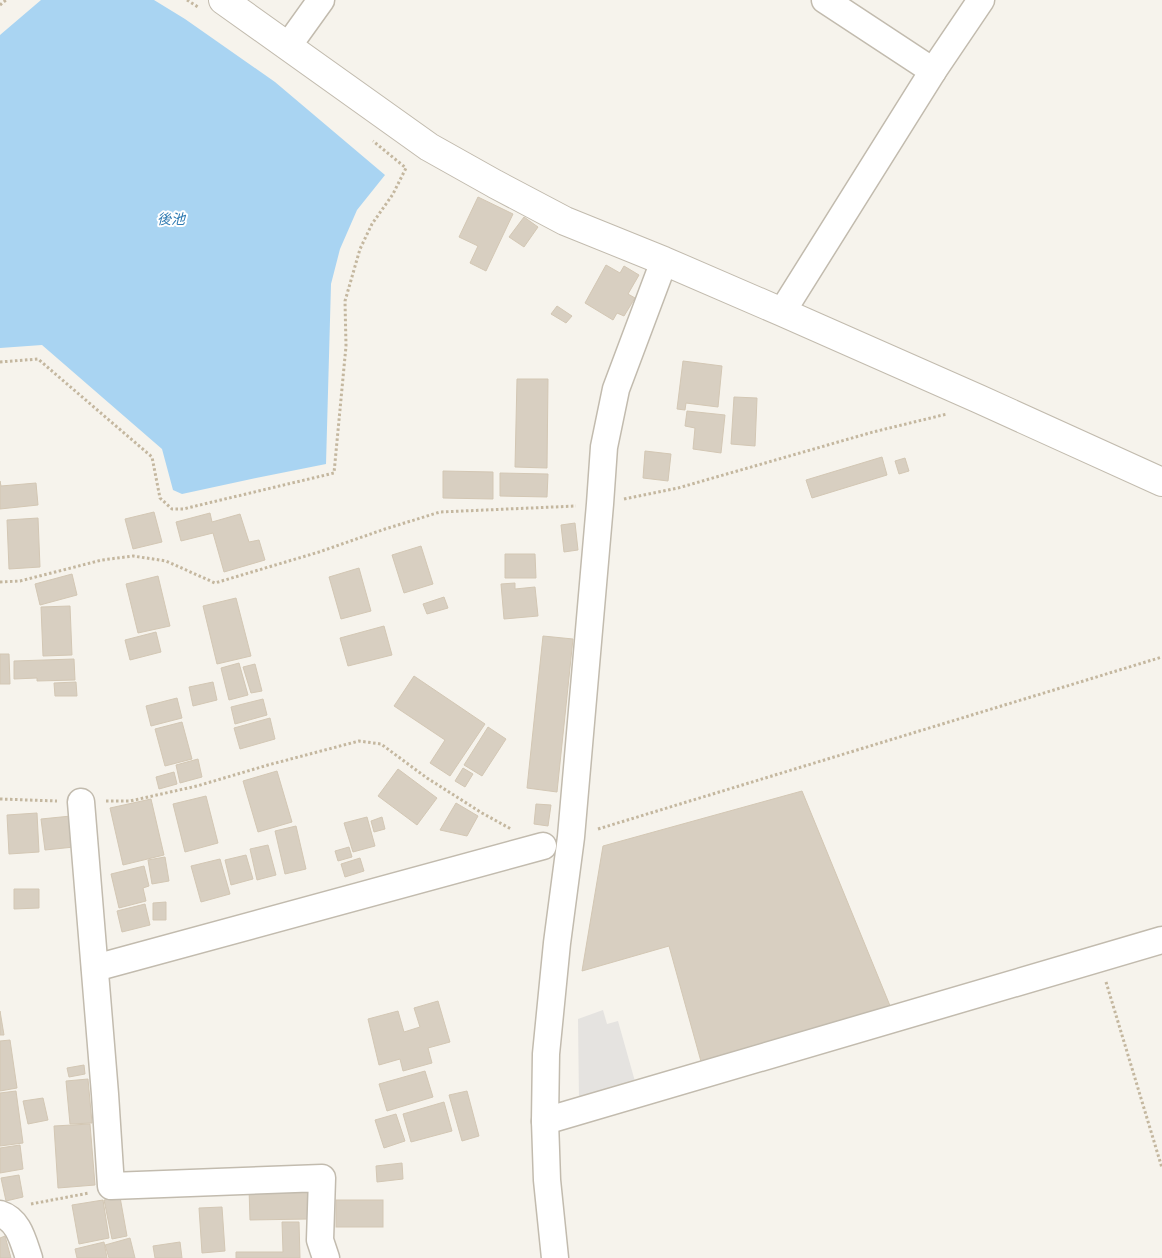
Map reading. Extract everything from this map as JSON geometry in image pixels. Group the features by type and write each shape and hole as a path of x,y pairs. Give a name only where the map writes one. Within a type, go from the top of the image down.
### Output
{"street":[{"path":"288,46 321,0"},
{"path":"825,0 933,71"},
{"path":"782,312 933,71 981,0"},
{"path":"213,5 288,46 429,147 565,221 782,312 1162,482"},
{"path":"555,1258 547,1180 545,1121 546,1054 557,942 571,837 604,447 616,388 664,261"},
{"path":"81,802 111,1186 322,1178 320,1240 326,1258"},
{"path":"95,968 543,846"},
{"path":"545,1121 1162,940"},
{"path":"0,1214 6,1216 18,1227 29,1258"}],"path":[{"path":"0,5 6,0"},
{"path":"187,0 213,5"},
{"path":"0,362 38,359 152,457 160,498 172,509 183,509 334,473 346,346 345,301 360,249 372,224 393,194 406,168 368,138"},
{"path":"0,582 20,580 102,560 133,556 166,561 215,583 319,552 440,512 600,504 678,488 873,432 956,412 979,399"},
{"path":"571,837 1162,657"},
{"path":"0,799 81,802 130,801 187,788 359,741 381,744 435,783 482,813 543,846"},
{"path":"1099,958 1162,1168"},
{"path":"28,1204 103,1190 111,1186"}],"shaded area":[{"path":"603,1010 607,1024 618,1021 636,1085 579,1101 578,1019"}],"water":[{"name":"後池","path":"41,0 154,0 185,19 275,82 385,175 357,210 340,249 331,284 326,464 182,494 173,490 162,449 42,345 0,348 0,35"}],"building":[{"path":"478,197 513,214 486,271 470,263 478,246 459,237"},
{"path":"524,217 538,227 524,247 509,237"},
{"path":"606,265 620,273 624,266 639,275 628,294 635,298 624,316 617,313 613,320 585,303"},
{"path":"557,306 572,316 566,323 551,314"},
{"path":"683,361 722,366 718,407 686,403 685,410 677,409"},
{"path":"517,379 548,379 547,468 515,467"},
{"path":"734,397 757,398 755,446 731,444"},
{"path":"687,411 725,415 721,453 693,449 695,428 685,426"},
{"path":"645,451 671,454 668,481 643,478"},
{"path":"882,457 887,475 812,498 806,480"},
{"path":"905,458 909,471 899,474 895,461"},
{"path":"443,471 493,472 493,499 443,498"},
{"path":"500,473 548,474 547,497 500,496"},
{"path":"0,481 1,486 36,483 38,505 0,509"},
{"path":"154,512 162,542 133,549 125,519"},
{"path":"210,513 212,522 240,514 249,542 259,540 265,560 224,572 213,533 181,541 176,522"},
{"path":"38,518 40,567 9,569 7,520"},
{"path":"575,523 578,550 564,552 561,525"},
{"path":"421,546 433,584 404,593 392,555"},
{"path":"505,554 535,554 536,578 505,578"},
{"path":"359,568 371,611 341,619 329,577"},
{"path":"72,574 77,595 40,605 35,584"},
{"path":"158,576 170,626 138,633 126,584"},
{"path":"515,583 515,589 535,587 538,616 504,619 501,584"},
{"path":"444,597 448,608 427,614 423,604"},
{"path":"236,598 251,656 217,664 203,606"},
{"path":"70,606 72,655 43,656 41,607"},
{"path":"384,626 392,655 348,666 340,638"},
{"path":"156,632 161,652 130,660 125,640"},
{"path":"543,636 573,639 557,792 527,788"},
{"path":"0,654 9,654 10,684 0,684"},
{"path":"74,659 75,680 37,681 37,678 14,679 14,661"},
{"path":"239,663 248,695 229,700 221,668"},
{"path":"255,664 262,691 251,693 243,667"},
{"path":"414,676 485,724 450,776 430,763 445,740 394,706"},
{"path":"76,682 77,696 55,696 54,683"},
{"path":"213,682 217,700 193,706 189,687"},
{"path":"177,698 182,718 151,726 146,706"},
{"path":"263,699 267,715 235,724 231,707"},
{"path":"270,718 275,739 240,749 234,728"},
{"path":"182,722 192,759 165,766 155,729"},
{"path":"488,727 506,739 482,776 464,765"},
{"path":"198,759 202,777 180,783 176,765"},
{"path":"463,768 473,774 465,787 455,781"},
{"path":"398,769 437,798 417,825 378,796"},
{"path":"277,771 292,822 258,832 243,781"},
{"path":"174,772 177,784 159,789 156,777"},
{"path":"802,791 893,1013 702,1065 669,946 582,971 603,846"},
{"path":"206,796 218,843 185,852 173,804"},
{"path":"151,799 164,855 123,865 110,808"},
{"path":"456,803 478,816 467,836 440,830"},
{"path":"536,804 551,805 548,826 534,824"},
{"path":"37,813 39,852 9,854 7,815"},
{"path":"71,816 74,847 45,850 41,819"},
{"path":"367,817 375,846 353,852 344,823"},
{"path":"382,817 385,829 374,832 371,821"},
{"path":"296,826 306,869 285,874 275,831"},
{"path":"268,845 276,875 257,880 250,849"},
{"path":"349,847 352,857 338,861 335,851"},
{"path":"246,855 253,879 231,885 225,860"},
{"path":"165,857 169,881 152,884 148,860"},
{"path":"360,858 364,871 345,877 341,864"},
{"path":"220,859 230,894 201,902 191,866"},
{"path":"144,866 149,886 143,888 146,901 119,908 111,874"},
{"path":"14,889 39,889 39,908 14,909"},
{"path":"166,902 166,920 153,920 153,903"},
{"path":"145,904 150,925 122,932 117,911"},
{"path":"438,1001 450,1042 428,1048 432,1063 403,1071 400,1059 379,1065 368,1019 398,1011 404,1032 420,1027 414,1008"},
{"path":"0,1011 4,1035 0,1035"},
{"path":"10,1040 17,1088 0,1091 0,1041"},
{"path":"84,1065 85,1074 69,1077 67,1068"},
{"path":"425,1071 433,1097 387,1111 379,1084"},
{"path":"88,1079 92,1123 70,1124 66,1081"},
{"path":"16,1091 23,1143 0,1146 0,1093"},
{"path":"467,1091 479,1136 462,1141 449,1095"},
{"path":"43,1098 48,1120 28,1124 23,1101"},
{"path":"444,1102 452,1131 411,1142 403,1114"},
{"path":"396,1114 405,1141 384,1148 375,1120"},
{"path":"90,1124 95,1185 58,1188 54,1126"},
{"path":"20,1145 23,1169 0,1173 0,1148"},
{"path":"402,1163 403,1179 377,1182 376,1166"},
{"path":"19,1175 23,1197 6,1201 1,1178"},
{"path":"308,1187 309,1219 250,1220 249,1188"},
{"path":"120,1197 127,1236 112,1239 104,1200"},
{"path":"103,1200 109,1238 79,1244 72,1205"},
{"path":"336,1200 383,1200 383,1227 336,1227"},
{"path":"222,1207 225,1251 202,1253 199,1208"},
{"path":"282,1222 299,1222 300,1258 236,1258 236,1252 283,1252"},
{"path":"5,1236 11,1258 0,1258 0,1238"},
{"path":"130,1238 135,1258 109,1258 105,1245"},
{"path":"104,1242 107,1258 77,1258 75,1249"},
{"path":"180,1242 182,1258 155,1258 153,1246"}]}
